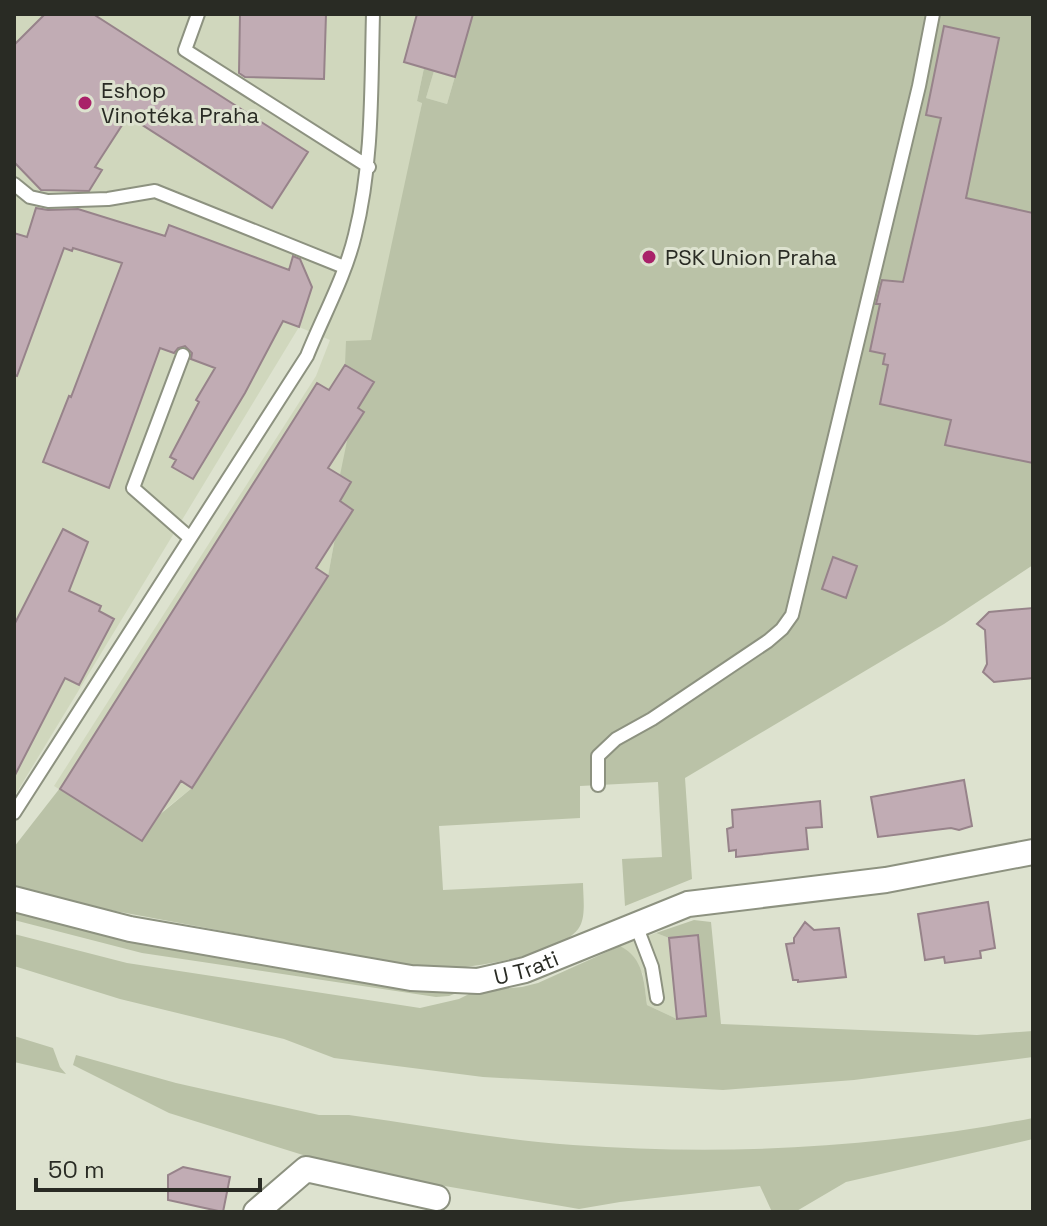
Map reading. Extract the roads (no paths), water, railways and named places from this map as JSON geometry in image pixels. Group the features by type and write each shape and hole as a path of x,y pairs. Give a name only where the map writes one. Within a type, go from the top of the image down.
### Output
{"street":[{"name":"U Trati","path":"14,899 130,929 411,978 452,981 489,979 525,970 688,904 886,880 1033,852"},
{"path":"256,1212 306,1169 437,1198"}],"lane":[{"path":"198,14 185,50 369,167"},
{"path":"14,813 307,356 355,238 369,167 373,14"},
{"path":"598,785 598,756 616,739 652,719 768,641 792,615 933,14"},
{"path":"14,184 30,197 48,201 108,199 155,191 344,267"},
{"path":"183,355 133,488 190,538"},
{"path":"636,925 652,967 657,998"}],"place":[{"name":"Eshop Vinotéka Praha","path":"85,103"},
{"name":"PSK Union Praha","path":"649,257"}]}
